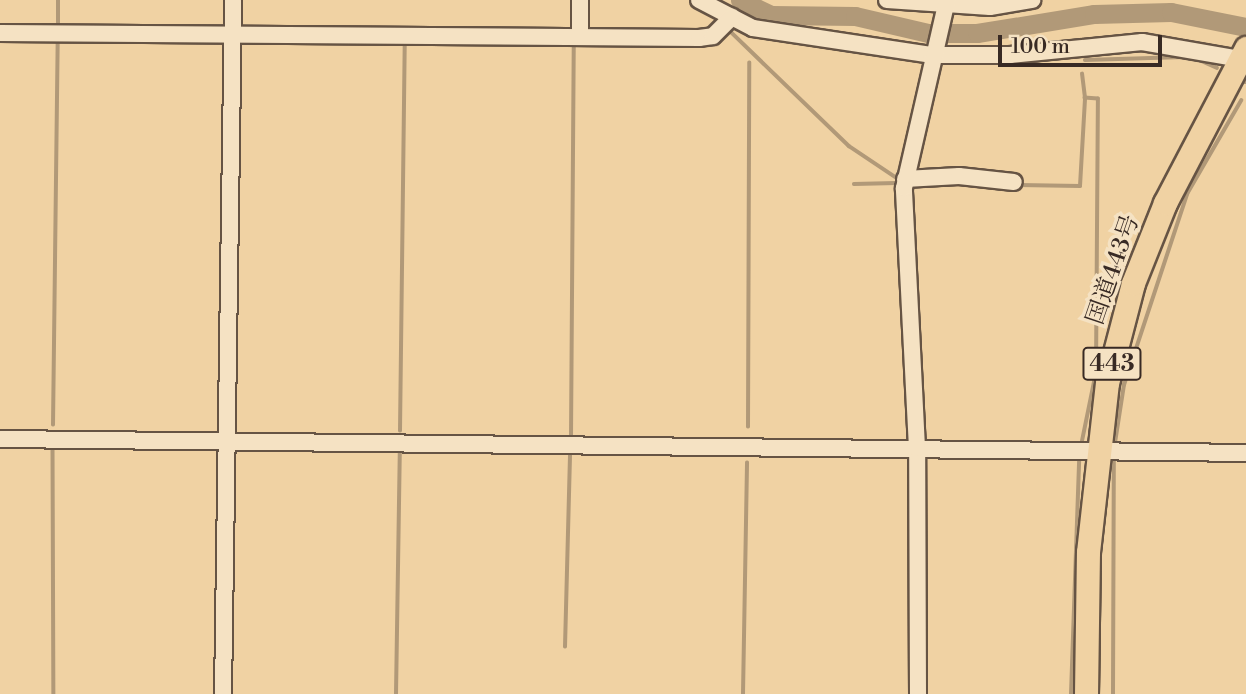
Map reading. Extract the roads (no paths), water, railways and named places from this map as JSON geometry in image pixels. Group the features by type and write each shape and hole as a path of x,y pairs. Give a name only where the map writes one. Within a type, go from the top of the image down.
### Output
{"highway":[{"name":"国道443号","path":"1086,694 1095,452 1133,283 1199,132 1243,54"}],"street":[{"path":"223,694 233,0"},
{"path":"580,0 580,36"},
{"path":"699,0 753,28 932,52 1010,55 1142,42 1243,54"},
{"path":"887,0 945,7 1032,0"},
{"path":"918,694 917,448 905,179 932,52 945,7"},
{"path":"0,33 713,36 732,18"},
{"path":"905,179 959,176 1014,182"},
{"path":"0,439 1246,453"}],"waterway":[{"path":"58,0 58,24"},
{"path":"740,0 771,15 855,16 928,33 977,33 1094,14 1171,12 1246,27"},
{"path":"729,30 849,146 900,180"},
{"path":"53,425 58,43"},
{"path":"400,431 405,44"},
{"path":"571,438 574,44"},
{"path":"1085,60 1184,57"},
{"path":"1195,58 1217,68"},
{"path":"748,427 749,63"},
{"path":"1082,74 1085,98 1098,99 1096,372 1082,441"},
{"path":"1019,185 1080,186 1085,98"},
{"path":"1115,443 1124,385 1187,194 1241,101"},
{"path":"854,184 896,183"},
{"path":"53,445 54,694"},
{"path":"396,694 400,449"},
{"path":"565,647 570,453"},
{"path":"1113,694 1114,457"},
{"path":"1071,694 1079,460"},
{"path":"743,694 747,463"}]}
